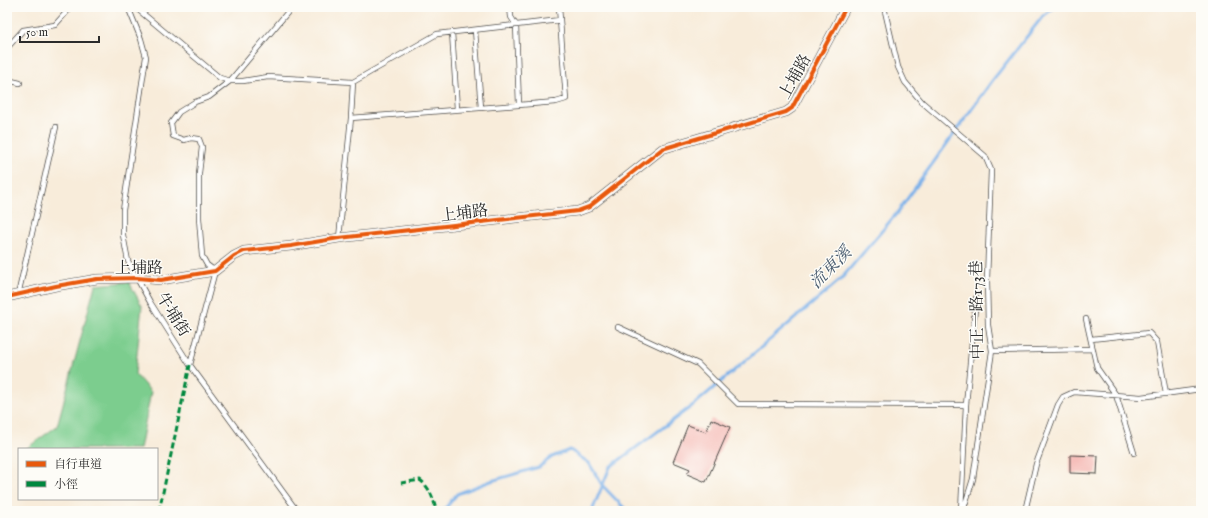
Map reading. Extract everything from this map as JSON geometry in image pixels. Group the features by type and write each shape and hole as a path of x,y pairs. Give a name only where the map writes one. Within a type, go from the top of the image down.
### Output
{"street":[{"name":"上埔路","path":"7,297 97,279 137,278 161,280 215,272 234,256 244,251 291,246 339,238 578,211 590,207 662,149 786,112 792,108 846,7"}],"lane":[{"path":"7,48 23,30 55,25 70,7"},
{"name":"牛埔街","path":"128,7 141,39 146,58 122,222 128,261 150,302 190,365 297,511"},
{"path":"135,7 220,78 230,81 243,81 268,77 353,82 437,34 560,20"},
{"path":"190,365 215,272 207,265 202,256 199,218 199,181 202,147 199,139 191,138 184,140 173,136 172,123 179,112 195,102 209,97 230,81 292,7"},
{"path":"510,7 511,17 516,25 519,104"},
{"path":"351,118 556,102 566,99 559,7"},
{"name":"中正一路173巷","path":"884,7 898,67 905,82 922,102 985,156 991,170 987,280 988,325 992,351 973,479 962,511"},
{"path":"475,30 481,108"},
{"path":"452,32 457,110"},
{"path":"7,80 20,83"},
{"path":"339,238 351,118 353,82"},
{"path":"18,295 56,127"},
{"path":"962,511 966,405 976,298"},
{"path":"1086,318 1098,368 1116,395 1134,453"},
{"path":"618,327 698,364 738,404 966,405"},
{"path":"1092,339 1149,333 1157,342 1166,394"},
{"path":"992,351 1093,349"},
{"path":"1025,511 1036,464 1058,405 1063,397 1074,392 1141,397 1201,389"}],"green space":[{"path":"129,282 142,306 135,374 151,392 140,448 27,448 57,426 95,285"}],"building":[{"path":"711,419 730,427 706,482 687,474 690,469 673,462 688,425 706,432"},
{"path":"1070,455 1098,456 1097,474 1070,473"}],"waterway":[{"name":"流東溪","path":"592,511 610,467 696,403 841,279 897,213 992,81 1043,16 1055,7"},
{"path":"443,511 457,494 491,481 539,467 552,457 570,450 589,463 602,485 627,511"}],"marked path":[{"path":"159,511 190,365"},
{"path":"401,483 420,480 423,482 433,498 435,505 431,511"}],"cycle path":[{"path":"7,297 97,279 137,278 161,280 215,271 234,256 244,251 291,246 339,238 578,211 589,207 662,149 786,112 792,108 846,7"}]}
